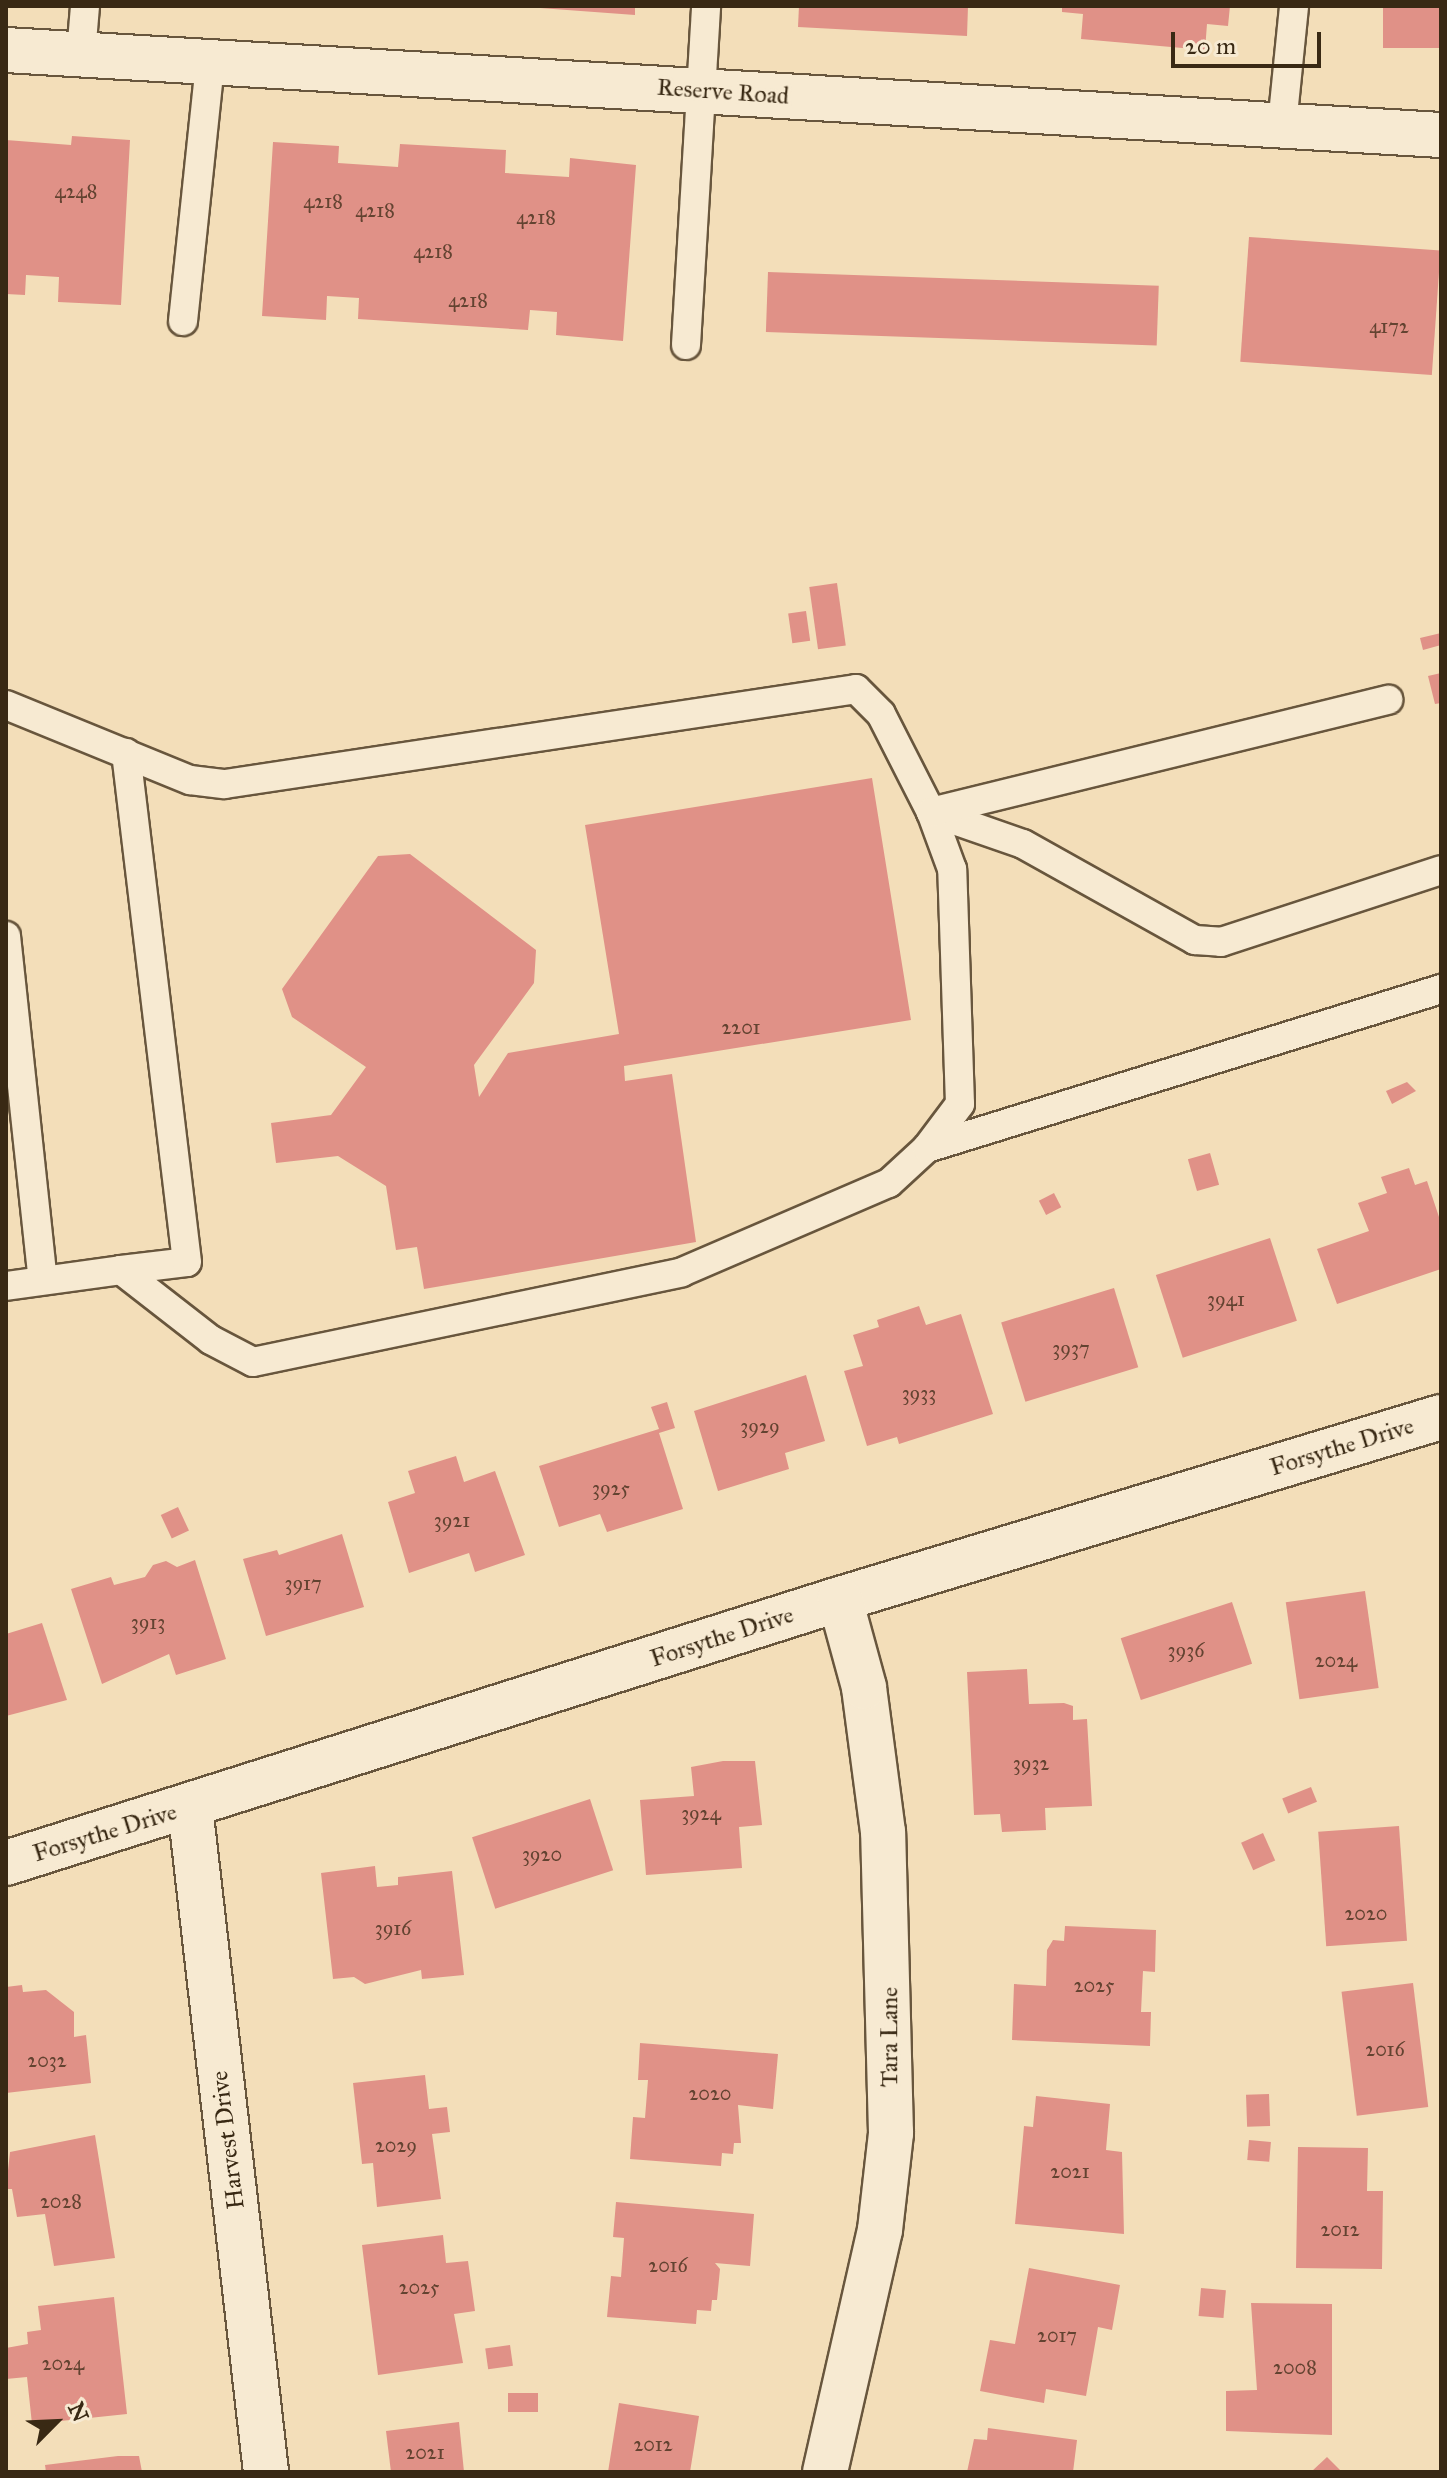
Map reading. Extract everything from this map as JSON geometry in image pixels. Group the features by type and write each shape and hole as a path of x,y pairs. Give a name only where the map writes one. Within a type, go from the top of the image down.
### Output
{"street":[{"name":"Reserve Road","path":"6,50 1441,135"},
{"name":"Forsythe Drive","path":"6,1863 840,1599 1441,1417"},
{"name":"Tara Lane","path":"825,2472 880,2230 891,2133 883,1832 864,1687 840,1599"},
{"name":"Harvest Drive","path":"190,1807 266,2472"}],"lane":[{"path":"81,54 85,6"},
{"path":"686,345 706,6"},
{"path":"1282,125 1294,6"},
{"path":"183,321 210,62"},
{"path":"6,705 190,780 225,784 856,689 881,714 931,812 952,869 960,1104 927,1148 889,1183 682,1272 253,1362 211,1340 121,1270"},
{"path":"931,812 1388,700"},
{"path":"6,1286 187,1262 126,753"},
{"path":"931,812 1023,844 1195,940 1221,942 1441,870"},
{"path":"6,936 43,1280"},
{"path":"927,1148 1441,989"}],"building":[{"path":"635,6 635,15 540,8"},
{"path":"799,6 968,6 967,36 798,27"},
{"path":"1062,6 1230,6 1228,26 1207,24 1205,50 1081,39 1083,14 1062,12"},
{"path":"1383,6 1441,6 1441,48 1383,48"},
{"path":"72,136 130,140 121,305 58,302 59,277 26,275 25,295 6,294 6,140 71,145"},
{"path":"273,142 339,146 338,163 398,167 400,144 506,150 505,173 569,177 570,158 636,165 623,341 556,335 557,312 530,310 528,330 358,319 359,298 327,296 326,320 262,316"},
{"path":"1249,237 1441,250 1432,375 1240,362"},
{"path":"768,272 1159,286 1157,346 766,332"},
{"path":"837,583 846,645 818,649 809,587"},
{"path":"806,611 810,641 792,643 788,614"},
{"path":"1441,633 1441,645 1423,650 1420,638"},
{"path":"1441,673 1441,703 1435,704 1428,676"},
{"path":"872,778 911,1020 624,1066 625,1081 672,1074 696,1242 424,1289 417,1247 396,1250 386,1186 338,1156 276,1163 271,1123 331,1115 366,1067 292,1017 282,989 378,856 410,854 536,950 534,983 474,1065 479,1097 508,1053 619,1034 585,825"},
{"path":"1407,1082 1416,1091 1392,1104 1386,1091"},
{"path":"1210,1153 1219,1185 1197,1191 1188,1159"},
{"path":"1409,1168 1415,1185 1427,1181 1441,1223 1441,1269 1337,1304 1317,1249 1369,1231 1358,1203 1387,1193 1381,1177"},
{"path":"1054,1193 1061,1207 1046,1215 1039,1201"},
{"path":"1270,1238 1297,1321 1183,1358 1156,1275"},
{"path":"1114,1288 1138,1367 1025,1402 1001,1322"},
{"path":"919,1306 926,1325 961,1314 993,1414 899,1444 897,1437 867,1446 844,1371 863,1366 853,1335 879,1327 877,1320"},
{"path":"806,1375 825,1441 785,1453 789,1469 718,1491 694,1411"},
{"path":"667,1402 675,1428 659,1433 683,1509 607,1532 600,1514 559,1527 539,1466 659,1429 651,1407"},
{"path":"456,1456 464,1482 495,1471 525,1555 475,1572 469,1553 409,1573 388,1502 415,1493 408,1471"},
{"path":"178,1507 189,1531 172,1539 161,1515"},
{"path":"342,1534 364,1607 266,1636 243,1559 277,1550 279,1555"},
{"path":"195,1560 226,1659 176,1675 169,1654 102,1684 71,1589 111,1577 114,1585 145,1577 153,1565 166,1561 177,1567"},
{"path":"1365,1591 1379,1688 1299,1699 1286,1602"},
{"path":"1232,1602 1252,1664 1141,1700 1121,1638"},
{"path":"42,1623 67,1700 6,1716 6,1634"},
{"path":"1027,1669 1029,1704 1064,1703 1073,1706 1073,1720 1087,1719 1092,1806 1045,1808 1046,1830 1002,1832 1000,1814 974,1815 967,1672"},
{"path":"723,1761 755,1761 762,1825 739,1827 742,1868 646,1875 640,1800 694,1796 691,1767"},
{"path":"1311,1787 1317,1802 1288,1813 1282,1799"},
{"path":"590,1799 613,1870 495,1909 472,1837"},
{"path":"1399,1826 1407,1941 1326,1946 1318,1832"},
{"path":"1263,1833 1275,1860 1253,1870 1241,1843"},
{"path":"375,1866 377,1887 398,1885 398,1877 452,1871 464,1975 422,1979 421,1970 365,1984 354,1977 333,1979 321,1873"},
{"path":"1065,1926 1156,1930 1155,1972 1143,1971 1141,2012 1151,2012 1150,2046 1012,2040 1014,1984 1046,1986 1047,1950 1053,1940 1064,1941"},
{"path":"1413,1983 1428,2107 1357,2116 1342,1992"},
{"path":"22,1985 23,1992 46,1990 74,2012 74,2037 86,2035 91,2083 6,2093 6,1987"},
{"path":"640,2043 778,2054 773,2109 738,2105 741,2143 734,2143 733,2154 722,2153 721,2166 630,2159 633,2117 645,2118 648,2080 638,2080"},
{"path":"425,2075 429,2109 447,2107 450,2132 432,2134 441,2199 377,2207 373,2163 362,2164 353,2083"},
{"path":"1269,2094 1270,2126 1247,2127 1246,2095"},
{"path":"1036,2096 1110,2104 1106,2150 1122,2152 1124,2234 1015,2224 1024,2126 1033,2127"},
{"path":"95,2135 115,2258 54,2266 45,2214 17,2217 12,2189 6,2189 10,2152"},
{"path":"1249,2140 1271,2142 1269,2162 1247,2160"},
{"path":"1298,2147 1368,2148 1367,2191 1383,2191 1382,2269 1296,2268"},
{"path":"616,2202 754,2214 750,2266 715,2263 720,2269 717,2300 712,2300 711,2311 697,2310 696,2324 607,2317 611,2276 621,2277 624,2238 613,2237"},
{"path":"443,2235 446,2263 468,2261 475,2311 454,2314 463,2363 378,2375 362,2245"},
{"path":"1029,2268 1120,2285 1112,2330 1098,2327 1086,2396 1046,2389 1044,2403 980,2391 990,2340 1015,2344"},
{"path":"1201,2288 1226,2290 1223,2318 1199,2316"},
{"path":"114,2297 127,2414 32,2424 27,2377 6,2379 6,2348 28,2344 27,2332 41,2330 38,2306"},
{"path":"1251,2303 1332,2304 1332,2435 1226,2431 1226,2391 1257,2390"},
{"path":"510,2345 513,2366 488,2369 485,2348"},
{"path":"508,2393 538,2393 538,2412 508,2412"},
{"path":"619,2403 699,2416 690,2472 608,2472"},
{"path":"459,2422 464,2472 391,2472 386,2431"},
{"path":"988,2428 1077,2440 1073,2472 967,2472 974,2439 987,2440"},
{"path":"139,2456 142,2472 46,2472 45,2465"},
{"path":"1327,2457 1342,2472 1311,2472"}]}
